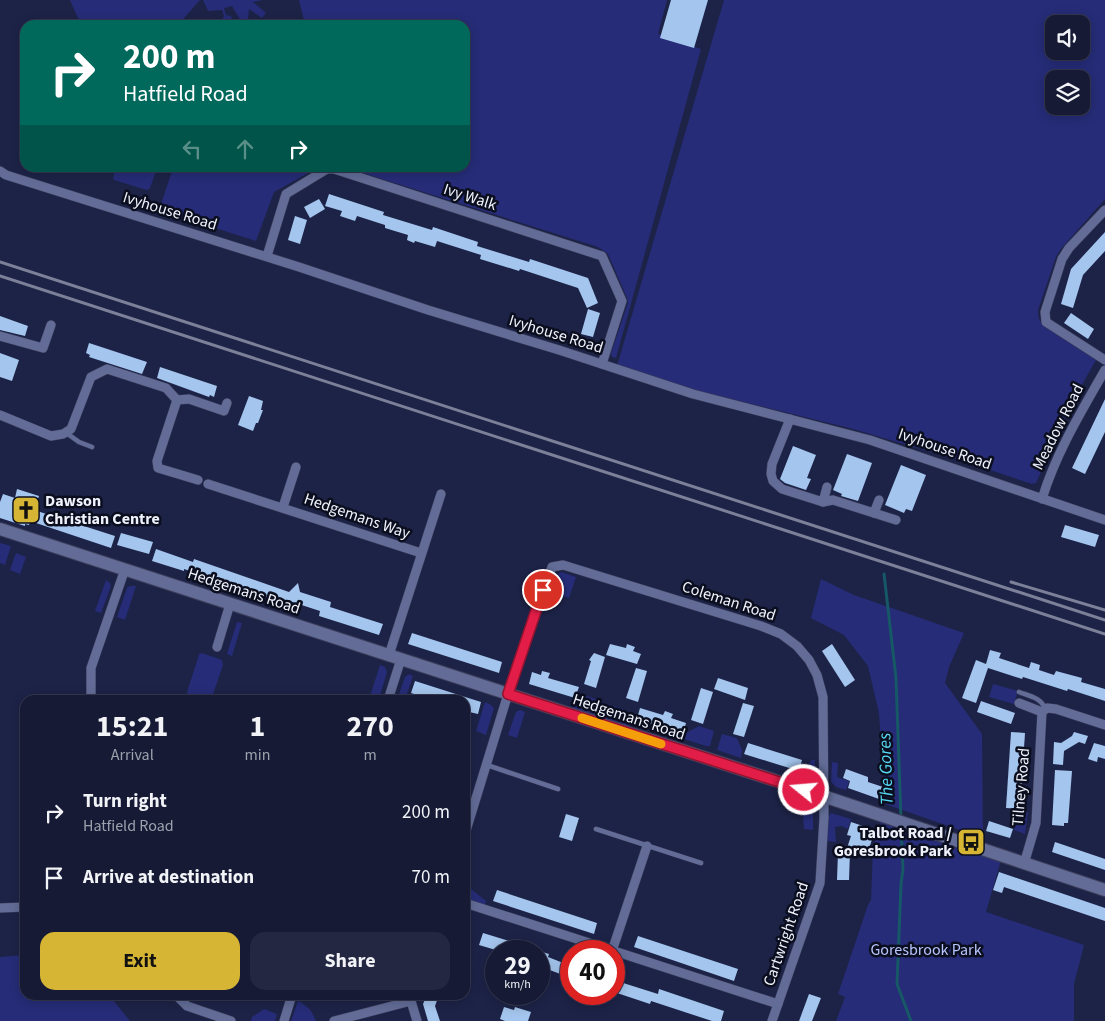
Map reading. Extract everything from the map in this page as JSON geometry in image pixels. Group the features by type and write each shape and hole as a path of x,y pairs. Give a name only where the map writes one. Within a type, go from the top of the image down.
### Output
{"street":[{"name":"Ivyhouse Road","path":"0,171 6,175 266,256 428,310 694,394 870,440 1105,520"},
{"name":"Ivy Walk","path":"266,256 286,194 322,172"},
{"name":"Ivy Walk","path":"343,172 602,256 622,301 602,364"},
{"path":"1105,210 1069,248 1062,259 1045,312 1046,322 1054,329 1105,360"},
{"path":"0,336 43,348 51,325"},
{"path":"0,415 51,436 66,432 71,429 91,378 107,370 166,388 177,400"},
{"name":"Meadow Road","path":"1042,500 1049,475 1071,430 1105,370"},
{"path":"177,400 189,399 224,410 227,403"},
{"path":"177,400 157,461 158,468 198,480"},
{"path":"790,419 772,464 771,474 773,481 782,489 823,502 833,500 896,520"},
{"name":"Hedgemans Way","path":"283,507 296,467"},
{"name":"Hedgemans Way","path":"208,484 421,553"},
{"path":"823,502 827,487"},
{"name":"Hedgemans Way","path":"389,695 395,657 421,553 441,494"},
{"path":"874,513 879,500"},
{"name":"Hedgemans Road","path":"0,529 1105,890"},
{"name":"Coleman Road","path":"508,694 549,572 556,565 563,565 762,626 781,634 797,646 809,660 817,675 823,697 822,796"},
{"path":"91,695 90,668 125,569"},
{"path":"217,647 230,604"},
{"path":"470,818 508,694"},
{"path":"1019,703 1043,711 1056,709 1105,725"},
{"name":"Tilney Road","path":"1024,864 1036,823 1043,711"},
{"name":"Cartwright Road","path":"772,1021 820,884 824,818 822,796"},
{"path":"617,940 647,846"},
{"path":"470,904 580,940"},
{"path":"0,908 20,907"},
{"path":"625,955 778,1004"},
{"path":"181,1000 187,1006 231,1021"},
{"path":"284,1021 290,1000"},
{"path":"334,1021 405,1000"},
{"path":"412,1000 417,1021"}],"lane":[{"path":"66,432 79,442 92,447"},
{"path":"1019,692 1040,701 1044,705 1043,711"},
{"path":"487,765 558,789"},
{"path":"596,829 701,863"}],"green space":[{"path":"70,0 200,0 184,20 79,20"},
{"path":"203,0 263,0 253,2 266,13 262,18 249,9 248,20 240,20 232,6 224,8 226,15 231,16 233,20 222,20 224,16 222,10 208,11"},
{"path":"299,0 667,0 658,34 701,49 616,358 612,357 611,353 628,303 608,254 598,247 360,172 470,172 470,20 304,20"},
{"path":"724,0 1105,0 1105,199 1060,250 1038,310 1039,319 1045,327 1096,360 1074,399 1036,483 1032,484 853,429 695,390 617,366"},
{"path":"115,172 156,172 150,188 147,190 114,180"},
{"path":"172,172 310,172 274,192 256,241 159,210"},
{"path":"0,543 11,546 5,565 0,563"},
{"path":"16,553 26,557 20,574 10,570"},
{"path":"561,572 576,577 569,598 550,592 556,576"},
{"path":"821,579 854,595 964,633 949,667 945,683 982,734 983,838 885,804 879,713 868,666 844,635 811,618"},
{"path":"106,580 111,586 101,613 95,611"},
{"path":"136,586 125,620 117,617 127,588"},
{"path":"237,622 242,623 232,656 227,654"},
{"path":"202,653 222,660 223,665 213,695 188,695 187,692 199,654"},
{"path":"380,665 385,667 387,672 380,695 370,695"},
{"path":"409,674 413,676 407,695 399,695 405,677"},
{"path":"993,684 1018,691 1014,704 989,697"},
{"path":"587,696 603,702 599,716 593,717 572,710 576,701"},
{"path":"485,702 494,708 486,735 476,731"},
{"path":"607,704 623,709 631,722 629,728 605,720"},
{"path":"520,710 525,712 517,738 508,735 516,712"},
{"path":"699,726 714,731 710,746 684,739 686,733"},
{"path":"722,734 737,738 742,750 741,758 717,750"},
{"path":"811,760 815,760 815,776 813,780 800,776 802,767 808,767"},
{"path":"832,762 838,763 837,777 849,781 846,790 836,787 831,782"},
{"path":"801,802 813,808 813,830 804,829 803,814 798,811"},
{"path":"1019,811 1028,812 1025,834 1014,830"},
{"path":"831,813 851,819 848,829 841,826 835,827 836,842 827,841 829,816"},
{"name":"Goresbrook Park","path":"881,821 1001,860 986,912 1084,945 1074,984 1074,1021 836,1021 845,997 838,994 871,900 873,848"},
{"path":"470,888 486,901 484,907 470,903"},
{"path":"20,955 20,1000 113,1000 130,1021 0,1021 0,957"},
{"path":"298,1001 309,1009 316,1021 291,1021"},
{"path":"264,1009 277,1014 275,1021 251,1021 252,1017"}],"building":[{"path":"671,0 708,0 694,48 660,38"},
{"path":"329,194 384,212 383,215 432,230 433,227 478,242 477,246 529,262 530,259 588,278 598,303 587,308 578,288 520,269 519,271 480,259 481,255 437,241 435,247 415,241 414,243 407,240 408,235 357,216 355,221 340,216 342,211 325,206"},
{"path":"319,199 325,209 310,218 304,207"},
{"path":"295,216 307,220 300,244 288,240"},
{"path":"1105,232 1105,251 1083,275 1073,308 1061,304 1071,269"},
{"path":"588,309 600,313 593,337 581,334"},
{"path":"1071,313 1094,329 1088,339 1064,323"},
{"path":"0,316 28,326 25,336 0,330"},
{"path":"89,343 147,362 142,374 89,357 90,355 86,353"},
{"path":"0,353 19,360 12,381 0,377"},
{"path":"160,367 217,386 214,397 210,395 209,397 157,378"},
{"path":"249,396 263,401 261,410 263,410 253,431 238,425"},
{"path":"1105,399 1105,432 1085,474 1072,468"},
{"path":"793,446 816,455 807,478 811,479 806,490 785,483 780,479"},
{"path":"847,454 872,463 858,501 841,496 842,494 833,490"},
{"path":"901,465 926,475 912,511 906,509 904,513 885,505"},
{"path":"17,489 39,496 34,510 115,536 111,548 30,521 29,525 25,524 25,526 0,518 0,502 3,494 15,498"},
{"path":"1065,525 1099,535 1095,547 1061,537"},
{"path":"121,533 153,542 149,554 117,545"},
{"path":"156,549 193,562 194,559 289,592 298,583 300,592 331,602 330,607 383,624 379,635 319,616 320,611 283,599 282,602 184,569 184,571 152,561"},
{"path":"412,633 502,662 499,673 408,644"},
{"path":"610,644 626,648 627,644 635,647 633,651 641,654 637,664 606,655"},
{"path":"832,644 855,680 845,687 822,651"},
{"path":"990,650 1001,653 999,658 1029,668 1031,662 1040,665 1039,670 1054,675 1056,671 1082,678 1081,682 1105,689 1105,701 1068,689 1067,691 988,668 976,703 962,698 976,660 986,664"},
{"path":"594,653 605,657 596,688 584,684 591,661 589,660"},
{"path":"636,668 647,671 638,702 626,698"},
{"path":"542,671 550,673 548,678 579,687 575,698 529,684 532,672 541,675"},
{"path":"718,678 748,688 745,700 714,689"},
{"path":"415,681 459,695 417,695 411,693"},
{"path":"701,688 713,692 703,724 691,720"},
{"path":"470,698 481,702 478,714 470,712"},
{"path":"981,701 1015,713 1011,724 977,712"},
{"path":"743,703 754,706 744,737 733,734"},
{"path":"640,708 663,715 665,711 673,714 671,718 686,723 683,734 637,719"},
{"path":"1011,732 1025,733 1020,809 1006,808"},
{"path":"1074,732 1088,736 1085,744 1079,742 1064,751 1063,765 1053,764 1054,742 1061,743 1072,736"},
{"path":"748,743 802,760 799,771 744,754"},
{"path":"1094,743 1105,746 1105,759 1098,757 1097,762 1088,759"},
{"path":"846,769 868,777 868,782 883,787 879,799 848,788 850,781 843,778"},
{"path":"1055,770 1072,771 1068,823 1064,823 1064,826 1052,825"},
{"path":"566,814 579,818 572,841 559,837"},
{"path":"989,821 1013,829 1010,838 986,831"},
{"path":"851,822 875,830 867,855 847,848 851,836 847,835"},
{"path":"1055,842 1105,859 1105,870 1052,852"},
{"path":"838,852 850,852 849,880 837,880"},
{"path":"999,872 1105,908 1105,921 1004,887 1002,893 993,890"},
{"path":"497,890 597,923 594,934 493,901"},
{"path":"483,933 506,940 485,940 485,947 479,945"},
{"path":"638,936 738,969 734,981 634,947"},
{"path":"550,958 560,962 560,974 550,970"},
{"path":"625,984 658,994 659,989 724,1011 721,1021 712,1021 651,1001 650,1004 625,996"},
{"path":"809,994 821,998 812,1021 799,1021"},
{"path":"425,1000 437,1000 435,1006 440,1021 428,1021 423,1004"},
{"path":"504,1007 514,1010 515,1007 531,1012 528,1021 505,1021 500,1019"}],"waterway":[{"name":"The Gores","path":"884,574 896,678 901,820"},
{"name":"The Gores","path":"901,826 903,869 897,984 911,1021"}],"railway":[{"path":"0,262 1105,620"},
{"path":"0,276 1105,634"},
{"path":"1011,582 1105,610"}],"slow traffic":[{"path":"582,718 661,744"}],"place":[{"name":"Dawson Christian Centre","path":"26,510"},
{"name":"Talbot Road / Goresbrook Park","path":"971,842"}],"route":[{"path":"543,590 508,694 804,790"}]}
